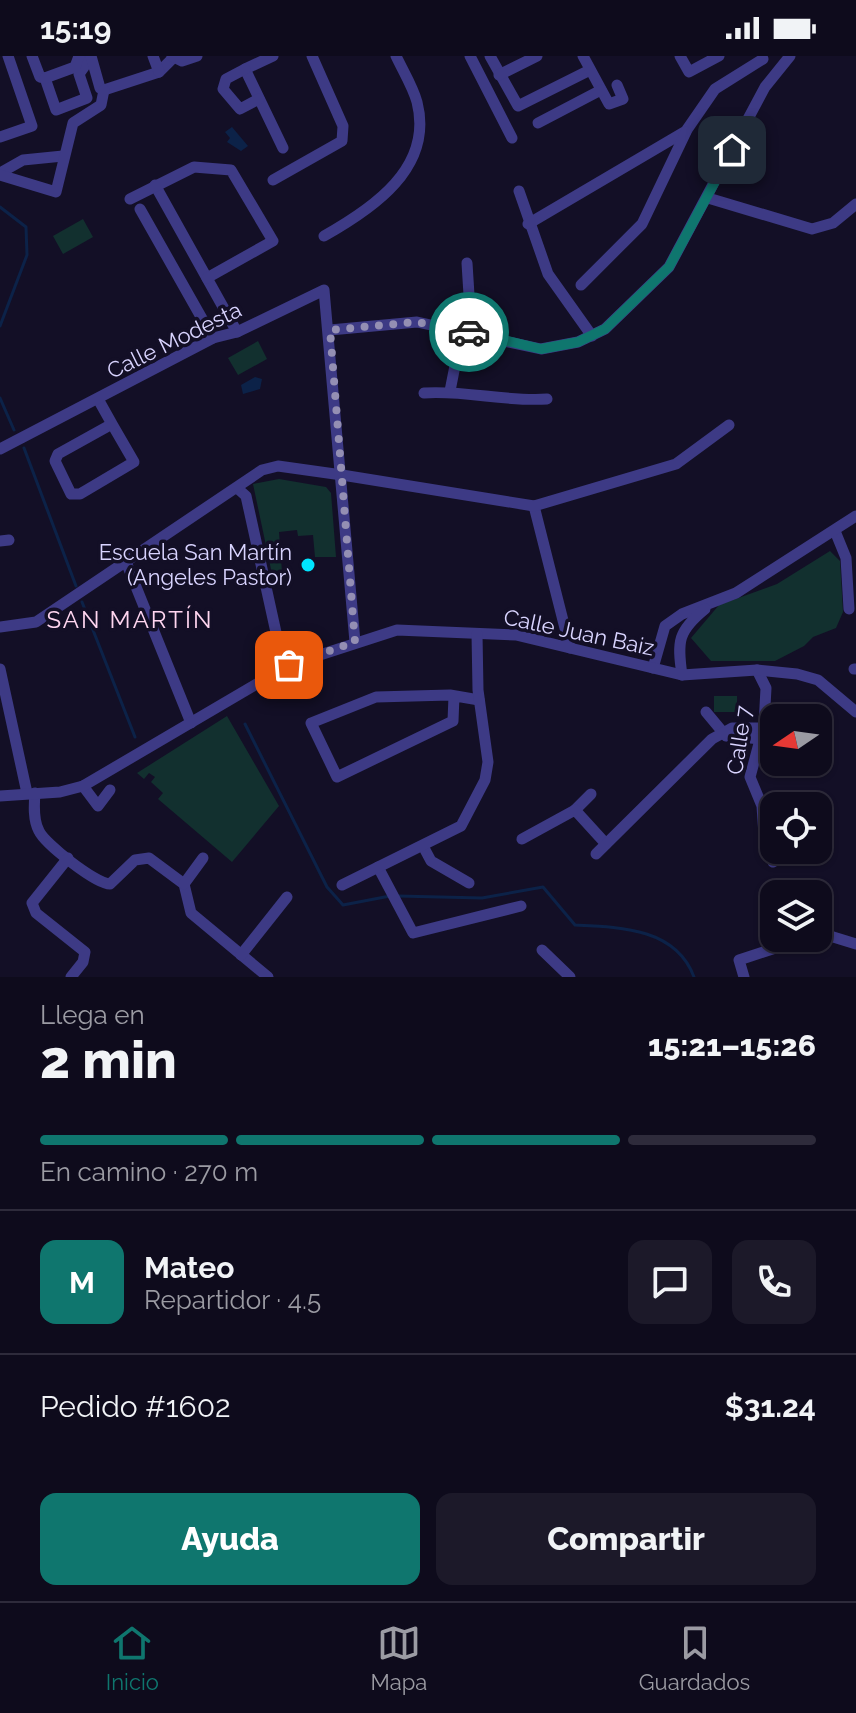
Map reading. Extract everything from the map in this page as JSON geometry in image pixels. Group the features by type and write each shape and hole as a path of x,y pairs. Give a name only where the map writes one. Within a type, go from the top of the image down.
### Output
{"street":[{"path":"0,137 32,126 8,56"},
{"path":"32,56 40,77 45,78 75,67 79,56"},
{"path":"45,78 56,110 87,98 79,74 88,56"},
{"path":"88,56 100,88 104,90"},
{"path":"153,56 159,72"},
{"path":"104,90 159,72 172,57 182,61 197,56"},
{"path":"259,99 240,109 223,89 226,79 273,56"},
{"path":"273,180 342,141 343,126 312,56"},
{"path":"324,236 372,209 403,173 416,149 417,102 396,56"},
{"path":"470,56 512,138"},
{"path":"490,56 518,106 590,70"},
{"path":"499,75 537,56"},
{"path":"583,56 609,104 623,99 617,85"},
{"path":"680,56 689,72 719,56"},
{"path":"355,642 330,330 417,322 541,349 563,346 605,329 669,267 765,87 789,56"},
{"path":"581,285 642,224 686,131 715,89 763,59"},
{"path":"245,69 283,148"},
{"path":"0,174 56,192 73,123 101,105 104,90"},
{"path":"538,123 601,90"},
{"path":"528,224 686,131"},
{"path":"0,174 23,160 63,156"},
{"path":"130,199 194,167 231,170 273,241 207,278"},
{"path":"155,185 237,332"},
{"path":"519,191 548,274 592,336"},
{"path":"708,198 812,229 833,223 856,204"},
{"path":"140,209 213,338"},
{"path":"450,391 469,295 467,263"},
{"name":"Calle Modesta","path":"0,449 213,338 237,332 324,290 330,330"},
{"path":"424,393 450,391 518,402 547,399"},
{"path":"98,399 134,462 80,494 71,494 56,467 58,454 112,424"},
{"path":"0,627 36,622 262,470 278,466 534,506 676,464 729,425"},
{"path":"237,488 246,496 279,646 289,665"},
{"path":"534,506 570,648"},
{"path":"681,669 680,643 685,626 712,604 856,516"},
{"path":"835,531 846,558 849,609"},
{"path":"126,562 191,723"},
{"path":"653,668 663,629 682,614 712,604"},
{"path":"681,669 692,629 707,615 712,604"},
{"path":"663,629 672,633 680,643"},
{"name":"Calle Juan Baiz","path":"0,796 60,792 83,786 289,665 397,630 516,635 653,668 757,670 818,680 856,712"},
{"path":"342,885 461,826 485,780 488,762 478,695 477,634"},
{"path":"0,669 38,830 68,858 104,884 117,881 130,864 149,858 184,884 191,913 268,977"},
{"name":"Calle 7","path":"757,670 766,688 765,704"},
{"path":"454,696 453,721 337,777 311,723 376,697 478,695"},
{"path":"706,712 722,733"},
{"path":"596,854 712,739 732,728 760,733"},
{"name":"Calle 7","path":"760,744 750,777 760,801"},
{"path":"83,786 98,806 110,790"},
{"path":"522,839 575,810 591,794"},
{"path":"575,810 606,844"},
{"path":"423,846 431,861 469,883"},
{"path":"68,858 32,903 36,913 85,952 83,962 71,977"},
{"path":"184,884 203,858"},
{"path":"378,867 413,933 521,906"},
{"path":"241,955 287,897"},
{"path":"832,937 856,944"},
{"path":"542,950 570,977"},
{"path":"744,977 739,960 763,952"}],"green space":[{"path":"83,219 93,237 63,254 53,236"},
{"path":"258,341 267,359 238,375 228,358"},
{"path":"279,479 326,487 331,493 336,557 315,557 313,535 298,536 297,530 279,532 282,572 272,574 253,484"},
{"path":"830,551 840,561 843,612 836,628 813,637 804,646 775,661 711,661 691,638 719,605 777,584"},
{"path":"714,696 737,696 737,712 714,712"},
{"path":"227,716 279,806 232,862 158,799 163,793 151,782 155,777 149,773 144,779 137,773"}],"water":[{"path":"232,127 248,146 241,151 227,142 230,138 225,132"},
{"path":"255,377 262,379 260,389 243,394 241,385"}],"waterway":[{"path":"0,207 26,227 27,255 0,326"},
{"path":"0,398 14,430"},
{"path":"24,448 76,586"},
{"path":"82,602 135,737"},
{"path":"245,724 327,887 343,905 390,896"},
{"path":"398,896 482,898 543,887 575,925 645,933 674,948 686,961 694,977"}],"way so far":[{"path":"289,665 355,642 330,330 417,322 469,332"}],"place":[{"name":"Escuela San Martín (Angeles Pastor)","path":"308,565"}],"district":[{"name":"SAN MARTÍN","path":"130,620"}],"route":[{"path":"469,332 541,349 578,342 605,329 669,267 732,150"}]}
